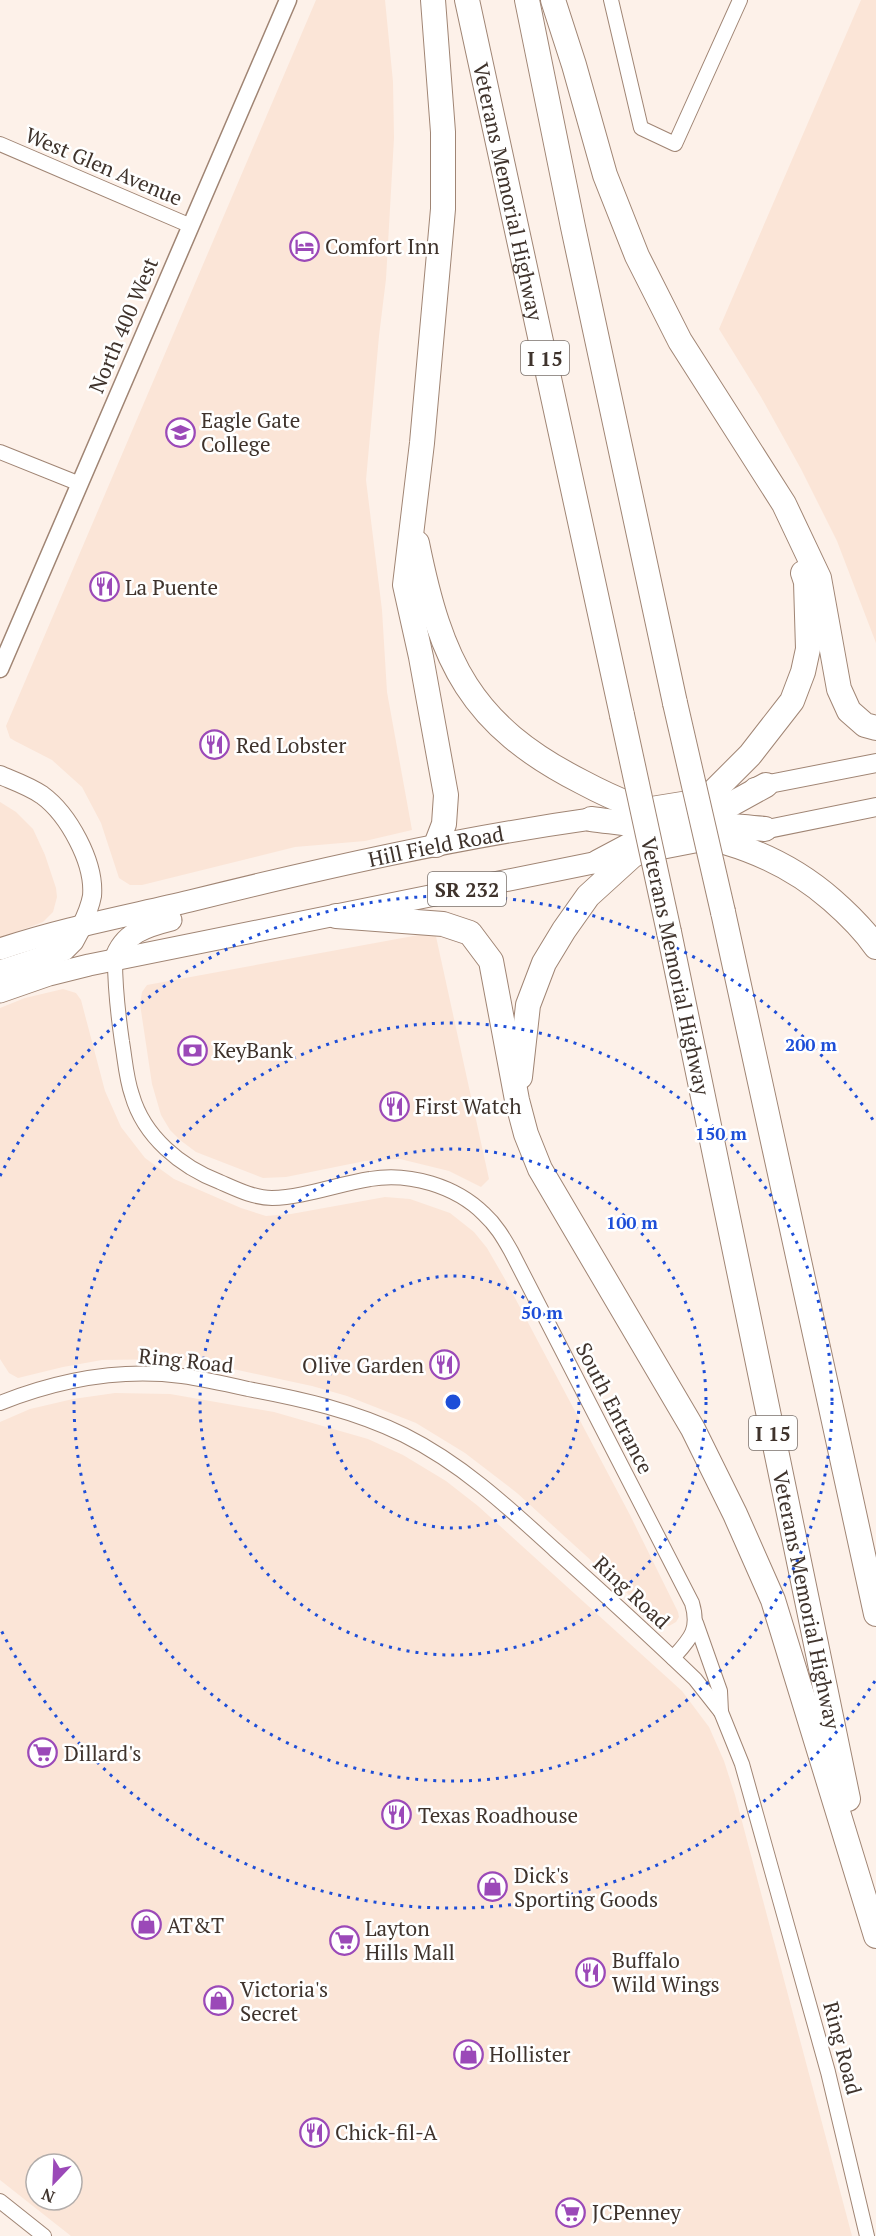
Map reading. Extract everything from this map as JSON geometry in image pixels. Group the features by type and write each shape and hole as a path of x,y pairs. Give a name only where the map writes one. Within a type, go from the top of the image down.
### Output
{"highway":[{"path":"433,0 443,132 443,209 414,523 405,585 421,657 446,795 445,818 436,844"},
{"name":"Veterans Memorial Highway","path":"467,0 669,932 876,1935"},
{"name":"I 15","path":"527,0 675,703 723,912 876,1614"},
{"path":"553,0 574,65 604,175 637,256 680,341 784,504 819,578 839,689 849,711 865,725 876,728"},
{"path":"517,1100 528,1005 544,963 564,930 588,896 632,856 680,825 731,775 792,701 803,672 808,649 806,582 784,504"},
{"path":"414,523 428,593 445,647 459,674 481,706 508,735 540,759 594,788 680,825 770,858 810,881 843,910 876,947"},
{"path":"598,862 766,784"},
{"path":"591,819 765,829"},
{"path":"336,915 443,924 470,933 491,961 517,1100 526,1134 540,1169 693,1430 749,1546 772,1600 876,1935"}],"main road":[{"name":"Hill Field Road","path":"0,949 83,923 436,844 591,819 876,763"},
{"path":"0,775 41,794 59,811 70,825 84,854 92,890 90,905 83,923 73,941 64,950 0,971"},
{"name":"SR 232","path":"0,992 49,975 115,960 876,807"},
{"path":"115,960 124,942 146,926 237,904 306,873"}],"street":[{"name":"North 400 West","path":"0,669 288,0"},
{"path":"611,0 641,128 675,144 740,0"},
{"name":"West Glen Avenue","path":"0,144 191,226"},
{"path":"0,452 80,484"},
{"name":"South Entrance","path":"115,960 118,1014 132,1098 148,1127 182,1163 238,1190 267,1198 307,1193 379,1178 411,1179 458,1195 477,1207 494,1224 511,1251 688,1593 720,1691 721,1712"},
{"name":"Ring Road","path":"0,1403 32,1391 67,1382 109,1375 151,1374 222,1383 356,1415 420,1444 486,1488 695,1679 721,1712 742,1764 813,2016 867,2236"},
{"path":"673,1658 690,1639 696,1623"},
{"path":"0,2201 44,2236"}],"shaded area":[{"path":"316,0 385,0 393,82 394,138 386,279 366,480 382,610 387,692 412,830 365,841 295,847 142,885 130,885 119,878 101,823 82,787 52,760 10,738 6,726"},
{"path":"861,0 876,0 876,643 837,541 801,469 761,397 719,329"},
{"path":"0,802 16,812 33,829 45,855 57,897 53,912 43,922 0,938"},
{"path":"435,932 489,1179 481,1187 449,1171 400,1159 365,1161 286,1177 263,1178 196,1152 170,1130 161,1115 152,1084 140,1004 142,992 147,985"},
{"path":"63,989 76,993 81,1000 105,1091 121,1127 145,1158 174,1179 241,1208 266,1216 291,1214 385,1197 410,1199 450,1213 474,1232 487,1248 506,1281 630,1515 678,1612 679,1617 676,1622 669,1626 662,1625 517,1493 465,1453 416,1423 347,1396 210,1364 174,1359 102,1360 18,1378 9,1373 0,1359 0,1008 25,998"},
{"path":"115,1393 170,1394 274,1412 368,1439 403,1455 446,1481 478,1506 682,1691 709,1727 724,1761 735,1795 852,2236 71,2236 41,2212 84,2212 84,2152 24,2152 24,2199 0,2180 0,1422 30,1409 73,1399"}],"place":[{"name":"Comfort Inn","path":"304,246"},
{"name":"Eagle Gate College","path":"180,432"},
{"name":"La Puente","path":"104,587"},
{"name":"Red Lobster","path":"215,745"},
{"name":"KeyBank","path":"192,1050"},
{"name":"First Watch","path":"394,1106"},
{"name":"Olive Garden","path":"445,1365"},
{"name":"Dillard's","path":"43,1753"},
{"name":"Texas Roadhouse","path":"397,1815"},
{"name":"Dick's Sporting Goods","path":"493,1887"},
{"name":"AT&T","path":"146,1925"},
{"name":"Layton Hills Mall","path":"344,1940"},
{"name":"Buffalo Wild Wings","path":"591,1972"},
{"name":"Victoria's Secret","path":"219,2001"},
{"name":"Hollister","path":"468,2054"},
{"name":"Chick-fil-A","path":"314,2132"},
{"name":"JCPenney","path":"571,2212"}]}
